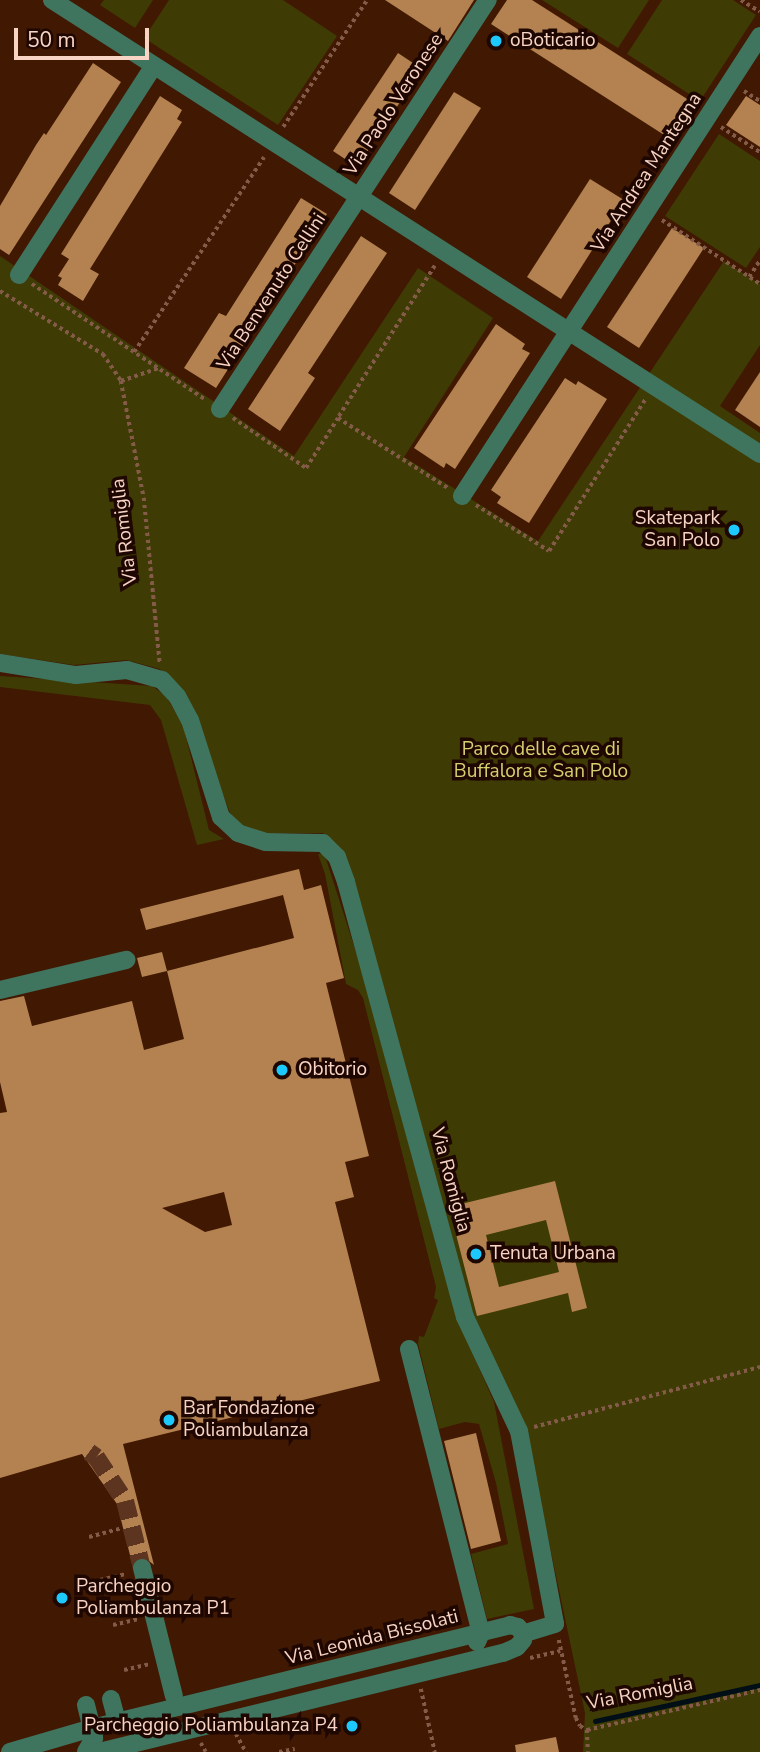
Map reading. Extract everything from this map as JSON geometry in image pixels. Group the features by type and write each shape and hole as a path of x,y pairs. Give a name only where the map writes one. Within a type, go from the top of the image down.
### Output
{"street":[{"name":"Via Paolo Veronese","path":"359,198 488,0"},
{"path":"52,1 760,454"},
{"name":"Via Andrea Mantegna","path":"570,332 760,36"},
{"path":"19,275 153,67"},
{"name":"Via Benvenuto Cellini","path":"220,410 359,198"},
{"path":"462,496 570,332"},
{"path":"0,663 76,676 127,670 162,680"},
{"name":"Via Romiglia","path":"162,680 177,696 190,720 221,817 238,833 265,842 323,843 337,857 465,1317 519,1431 555,1624"},
{"path":"0,990 126,960"},
{"path":"409,1349 481,1633"},
{"path":"142,1569 174,1696"},
{"name":"Via Leonida Bissolati","path":"523,1634 555,1624"},
{"name":"Via Leonida Bissolati","path":"10,1752 92,1728 274,1684 388,1649 481,1633 510,1625 523,1634 523,1640 517,1647 503,1653 425,1676 265,1709 99,1752"},
{"name":"Via Leonida Bissolati","path":"425,1676 446,1655 476,1645 481,1633"},
{"name":"Via Leonida Bissolati","path":"265,1709 276,1693 274,1684"},
{"path":"111,1699 117,1722"},
{"path":"86,1705 94,1738 86,1752"}],"path":[{"path":"134,352 367,0"},
{"path":"741,0 760,12"},
{"path":"708,118 760,152"},
{"path":"648,210 760,284"},
{"path":"19,275 306,468 444,252"},
{"path":"749,277 760,260"},
{"name":"Via Romiglia","path":"0,290 103,354 121,381 144,498 162,680"},
{"path":"121,381 158,368"},
{"path":"338,418 549,551 654,386"},
{"path":"519,1431 760,1367"},
{"path":"89,1536 123,1528"},
{"path":"100,1580 142,1569"},
{"path":"113,1625 154,1615"},
{"name":"Via Romiglia","path":"555,1624 576,1718 580,1726 587,1730 760,1690"},
{"path":"124,1670 165,1660"},
{"path":"425,1676 435,1752"},
{"path":"233,1729 246,1752"},
{"path":"587,1730 588,1752"},
{"path":"279,1752 295,1749"}],"green space":[{"path":"104,0 153,0 135,28 100,5"},
{"path":"169,0 283,0 337,36 278,125 144,38"},
{"path":"542,0 649,0 618,48"},
{"path":"662,0 733,0 756,15 700,101 627,54"},
{"path":"719,134 760,161 760,247 746,268 665,216"},
{"name":"Parco delle cave di Buffalora e San Polo","path":"0,256 294,456 418,268 493,318 404,457 538,541 724,261 760,284 760,345 720,406 760,433 760,1752 583,1752 585,1713 525,1429 469,1317 342,850 323,833 265,833 243,826 230,813 185,692 160,669 126,660 74,665 0,654"},
{"path":"0,676 152,686 166,696 183,725 209,830 224,839 197,845 161,720 150,705 0,687"},
{"path":"318,854 324,854 327,862 364,977 443,1271 461,1327 494,1402 534,1609 487,1619 471,1554 508,1544 496,1483 479,1424 465,1422 439,1429 418,1344 419,1336 424,1337 438,1300 434,1298 436,1287 363,998 358,990 346,984 325,874"}],"building":[{"path":"385,0 474,0 448,41"},
{"path":"507,0 532,0 695,104 672,140 491,24"},
{"path":"398,53 422,69 357,167 333,151"},
{"path":"93,63 121,82 9,255 0,249 0,206 36,145 44,133 46,135"},
{"path":"454,92 481,108 415,210 389,193"},
{"path":"160,96 182,110 177,119 182,122 90,269 99,274 83,301 58,285 62,278 58,276 69,259 61,254"},
{"path":"746,96 760,105 760,147 726,125"},
{"path":"590,179 624,200 561,299 527,277"},
{"path":"301,198 327,214 216,388 184,368 219,313 226,316"},
{"path":"672,228 704,248 639,348 607,327"},
{"path":"361,236 387,253 308,373 315,378 280,431 248,409"},
{"path":"496,324 525,344 522,349 530,353 455,469 446,463 444,468 414,448"},
{"path":"760,372 760,427 735,410"},
{"path":"565,378 576,385 578,381 607,399 529,523 497,503 501,497 491,490"},
{"path":"299,869 304,890 321,885 344,978 326,983 369,1156 345,1162 354,1197 335,1202 380,1381 123,1444 154,1565 144,1557 132,1563 117,1504 82,1454 0,1478 0,1113 7,1112 0,1082 0,1001 24,996 32,1026 132,1001 144,1050 184,1039 167,971 294,938 283,895 146,930 140,909","holes":["224,1192 232,1225 205,1232 162,1208"]},
{"path":"162,952 167,971 142,977 137,958"},
{"name":"Tenuta Urbana","path":"555,1181 587,1308 572,1312 568,1293 477,1316 449,1207","holes":["546,1220 559,1272 499,1287 486,1235"]},
{"path":"476,1433 501,1541 471,1549 444,1441"},
{"path":"556,1737 559,1752 516,1752 515,1745"}],"waterway":[{"path":"595,1721 760,1685"}],"tunnel":[{"path":"89,1452 96,1457 125,1501 142,1568"}],"place":[{"name":"oBoticario","path":"496,41"},
{"name":"Skatepark San Polo","path":"734,530"},
{"name":"Obitorio","path":"282,1070"},
{"name":"Tenuta Urbana","path":"476,1254"},
{"name":"Bar Fondazione Poliambulanza","path":"169,1420"},
{"name":"Parcheggio Poliambulanza P1","path":"62,1598"},
{"name":"Parcheggio Poliambulanza P4","path":"352,1726"}]}
